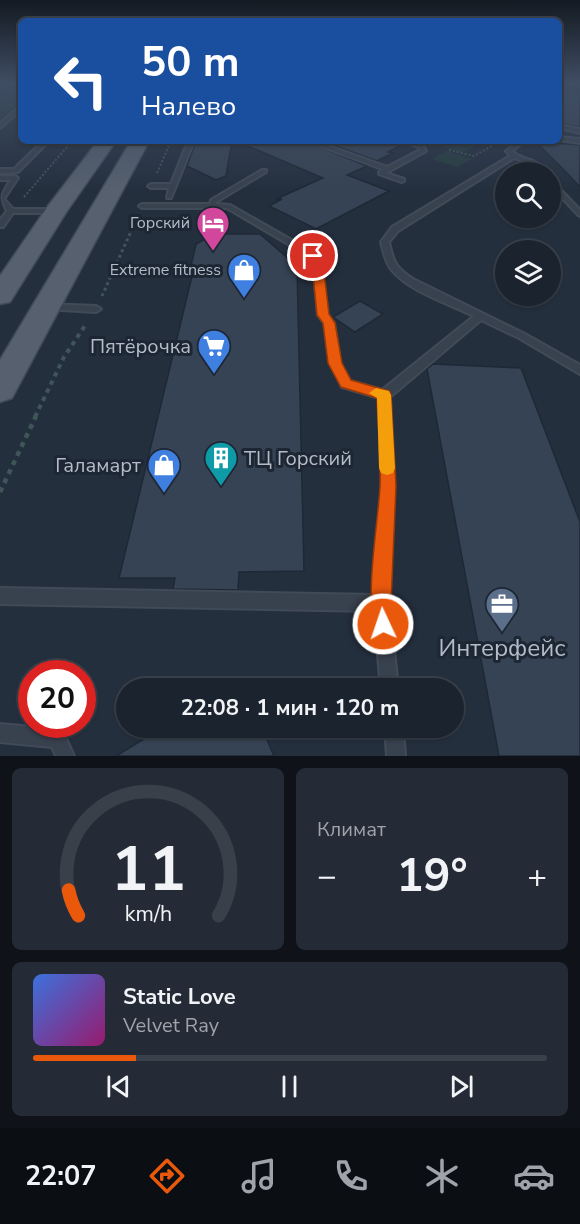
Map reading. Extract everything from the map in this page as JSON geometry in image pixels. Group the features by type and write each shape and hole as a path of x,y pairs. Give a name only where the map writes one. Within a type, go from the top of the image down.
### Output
{"main road":[{"path":"0,296 104,144"},
{"path":"0,389 138,144"}],"lane":[{"path":"562,128 580,131"},
{"path":"562,140 580,141"},
{"path":"0,171 16,171 43,144"},
{"path":"169,197 190,144"},
{"path":"318,144 387,169"},
{"path":"402,180 381,172 423,151 421,146 415,144"},
{"path":"517,144 508,150 513,156 533,162"},
{"path":"513,156 387,236 385,242 388,258 401,274 522,336 580,370"},
{"path":"213,203 264,171"},
{"path":"0,178 15,178 2,200 11,211"},
{"path":"151,186 174,186"},
{"path":"561,193 580,214"},
{"path":"143,204 213,203 228,206 313,256 318,264 323,315 329,323 335,363 346,384 384,395"},
{"path":"11,211 57,211"},
{"path":"0,225 11,211"},
{"path":"47,307 96,309"},
{"path":"384,395 480,316"},
{"path":"384,395 388,486 381,603 389,678"},
{"path":"0,596 381,603"},
{"path":"0,733 57,738 64,756"},
{"path":"395,738 396,756"}],"path":[{"path":"11,211 69,144"},
{"path":"151,186 170,144"},
{"path":"449,150 474,156 495,144"},
{"path":"0,492 64,357 96,309 143,204"}],"green space":[{"path":"434,144 478,144 462,153"},
{"path":"447,151 472,159 457,167 432,159"}],"building":[{"path":"562,119 580,119 580,127 562,123"},
{"path":"195,144 231,144 226,176 216,180 187,166"},
{"path":"243,144 312,144 367,166 347,175 389,191 316,229 269,206 282,199 276,199 323,178"},
{"path":"330,144 404,144 377,161"},
{"path":"538,144 580,145 580,187 561,167 561,162 556,162"},
{"name":"ТЦ Горский","path":"214,234 260,234 297,266 304,571 239,572 238,590 173,589 175,578 119,578 194,268 191,266 196,244"},
{"path":"360,301 383,314 355,332 333,317"},
{"path":"433,364 521,368 580,522 580,756 499,756 427,369"},
{"path":"146,738 266,738 274,756 116,756"}],"slow traffic":[{"path":"376,393 384,395 387,468"}],"place":[{"name":"Горский","path":"213,252"},
{"name":"Extreme fitness","path":"244,299"},
{"name":"Пятёрочка","path":"214,375"},
{"name":"ТЦ Горский","path":"221,487"},
{"name":"Галамарт","path":"164,494"},
{"name":"Интерфейс","path":"502,633"}],"route":[{"path":"313,256 318,264 323,315 329,323 335,363 346,384 384,395 388,486 381,603 383,624"}]}
